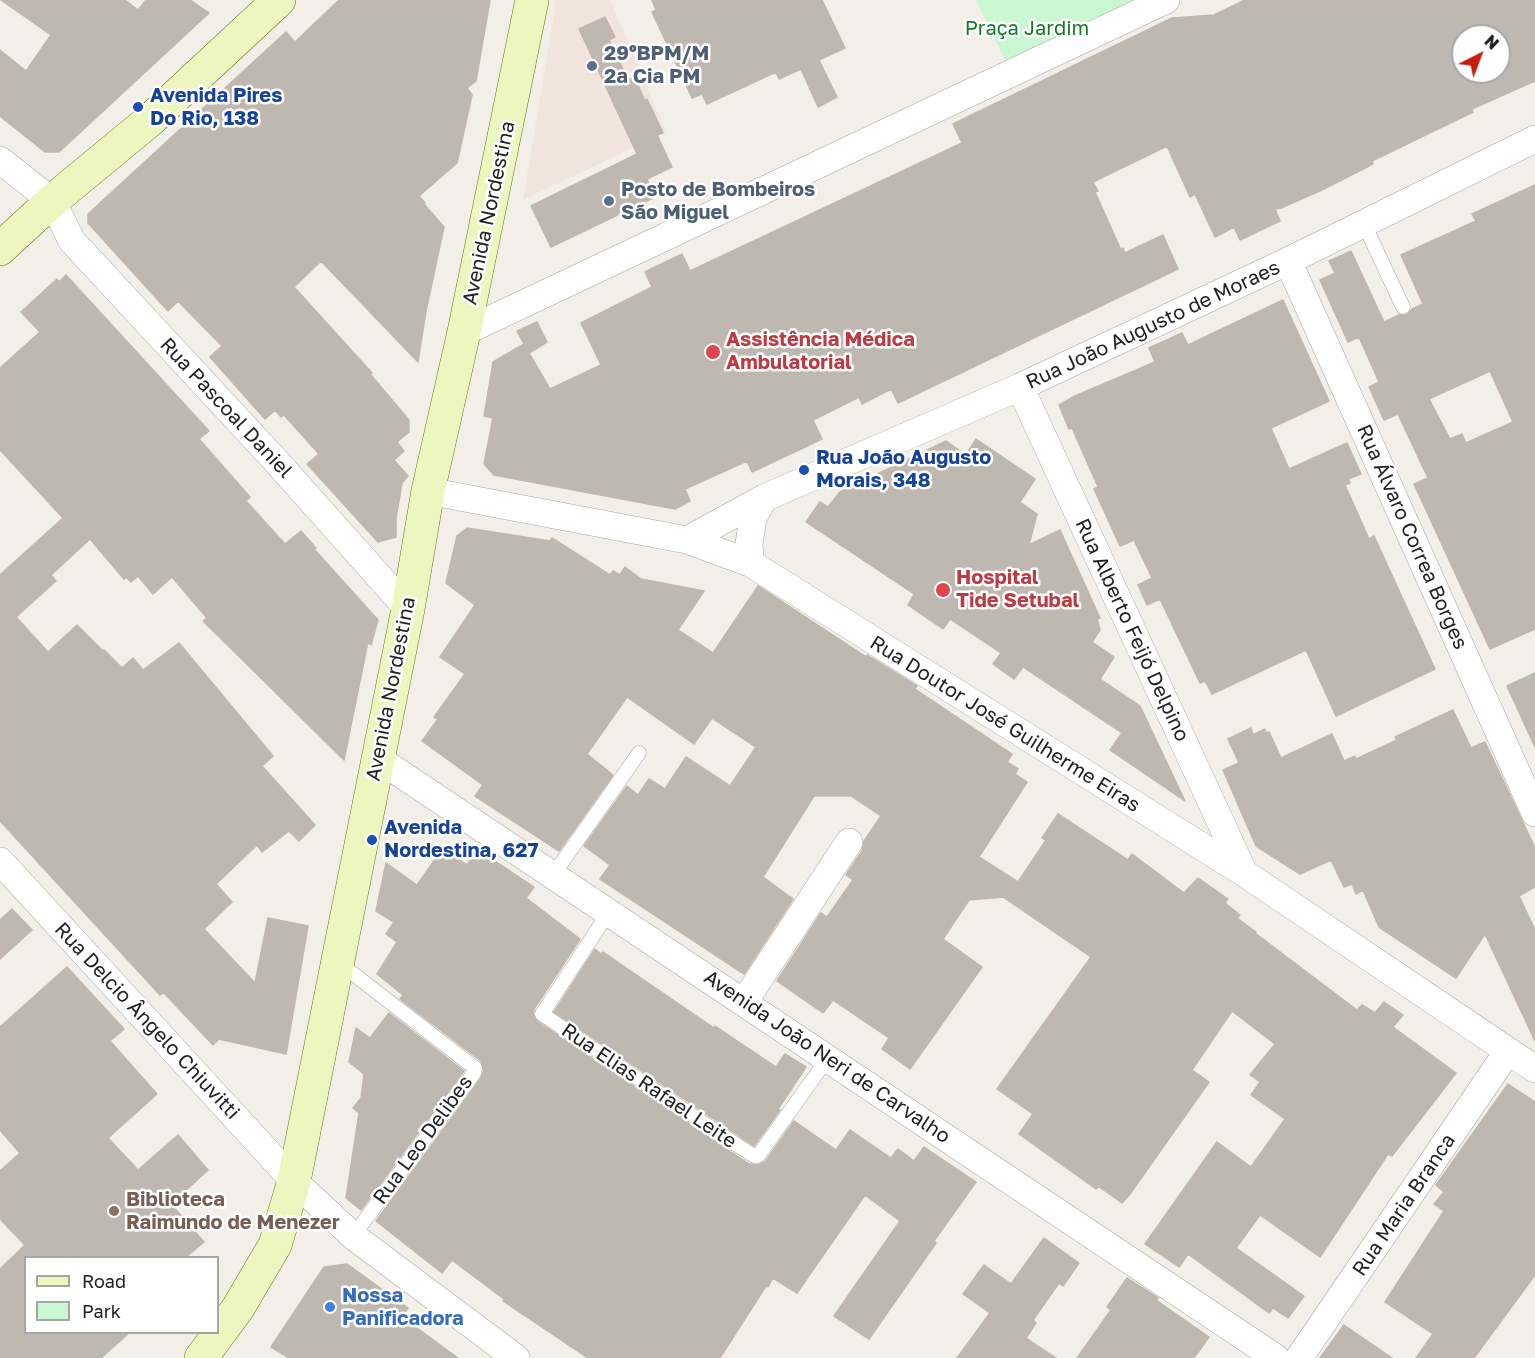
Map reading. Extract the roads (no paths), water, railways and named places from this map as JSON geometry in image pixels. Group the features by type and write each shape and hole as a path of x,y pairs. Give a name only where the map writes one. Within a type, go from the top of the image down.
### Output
{"main road":[{"path":"0,249 52,201 149,122 279,0"},
{"name":"Avenida Nordestina","path":"219,1334 238,1308 275,1245 294,1181 408,609 428,491 464,332 532,0"},
{"name":"Avenida Nordestina","path":"201,1358 219,1334"}],"street":[{"path":"464,332 1166,0"},
{"name":"Rua João Augusto de Moraes","path":"687,540 764,498 1020,387 1288,261 1535,139"},
{"path":"0,160 52,201"},
{"name":"Rua Pascoal Daniel","path":"52,201 72,241 276,461 408,609"},
{"name":"Rua Álvaro Correa Borges","path":"1288,261 1535,813"},
{"name":"Rua Alberto Feijó Delpino","path":"1020,387 1244,873"},
{"name":"Rua Doutor José Guilherme Eiras","path":"428,491 687,540 750,563 1244,873 1535,1069"},
{"path":"750,563 749,544 753,518 764,498"},
{"name":"Avenida João Neri de Carvalho","path":"377,758 1276,1358"},
{"path":"744,1002 849,842"},
{"name":"Rua Delcio Ângelo Chiuvitti","path":"0,861 294,1181 353,1236 516,1358"},
{"name":"Rua Maria Branca","path":"1299,1358 1509,1051"}],"lane":[{"path":"1364,224 1403,307"},
{"path":"554,875 639,753"},
{"name":"Rua Elias Rafael Leite","path":"609,912 542,1014 702,1122 754,1156 758,1156 828,1058"},
{"name":"Rua Leo Delibes","path":"338,962 475,1068 353,1236"}],"place":[{"name":"29ºBPM/M 2ª Cia PM","path":"592,66"},
{"name":"Avenida Pires Do Rio, 138","path":"138,107"},
{"name":"Posto de Bombeiros São Miguel","path":"609,201"},
{"name":"Assistência Médica Ambulatorial","path":"713,352"},
{"name":"Rua João Augusto Morais, 348","path":"804,470"},
{"name":"Hospital Tide Setubal","path":"943,590"},
{"name":"Avenida Nordestina, 627","path":"372,840"},
{"name":"Biblioteca Raimundo de Menezer","path":"114,1211"},
{"name":"Nossa Panificadora","path":"330,1307"}],"park label":[{"name":"Praça Jardim","path":"1027,29"}]}
